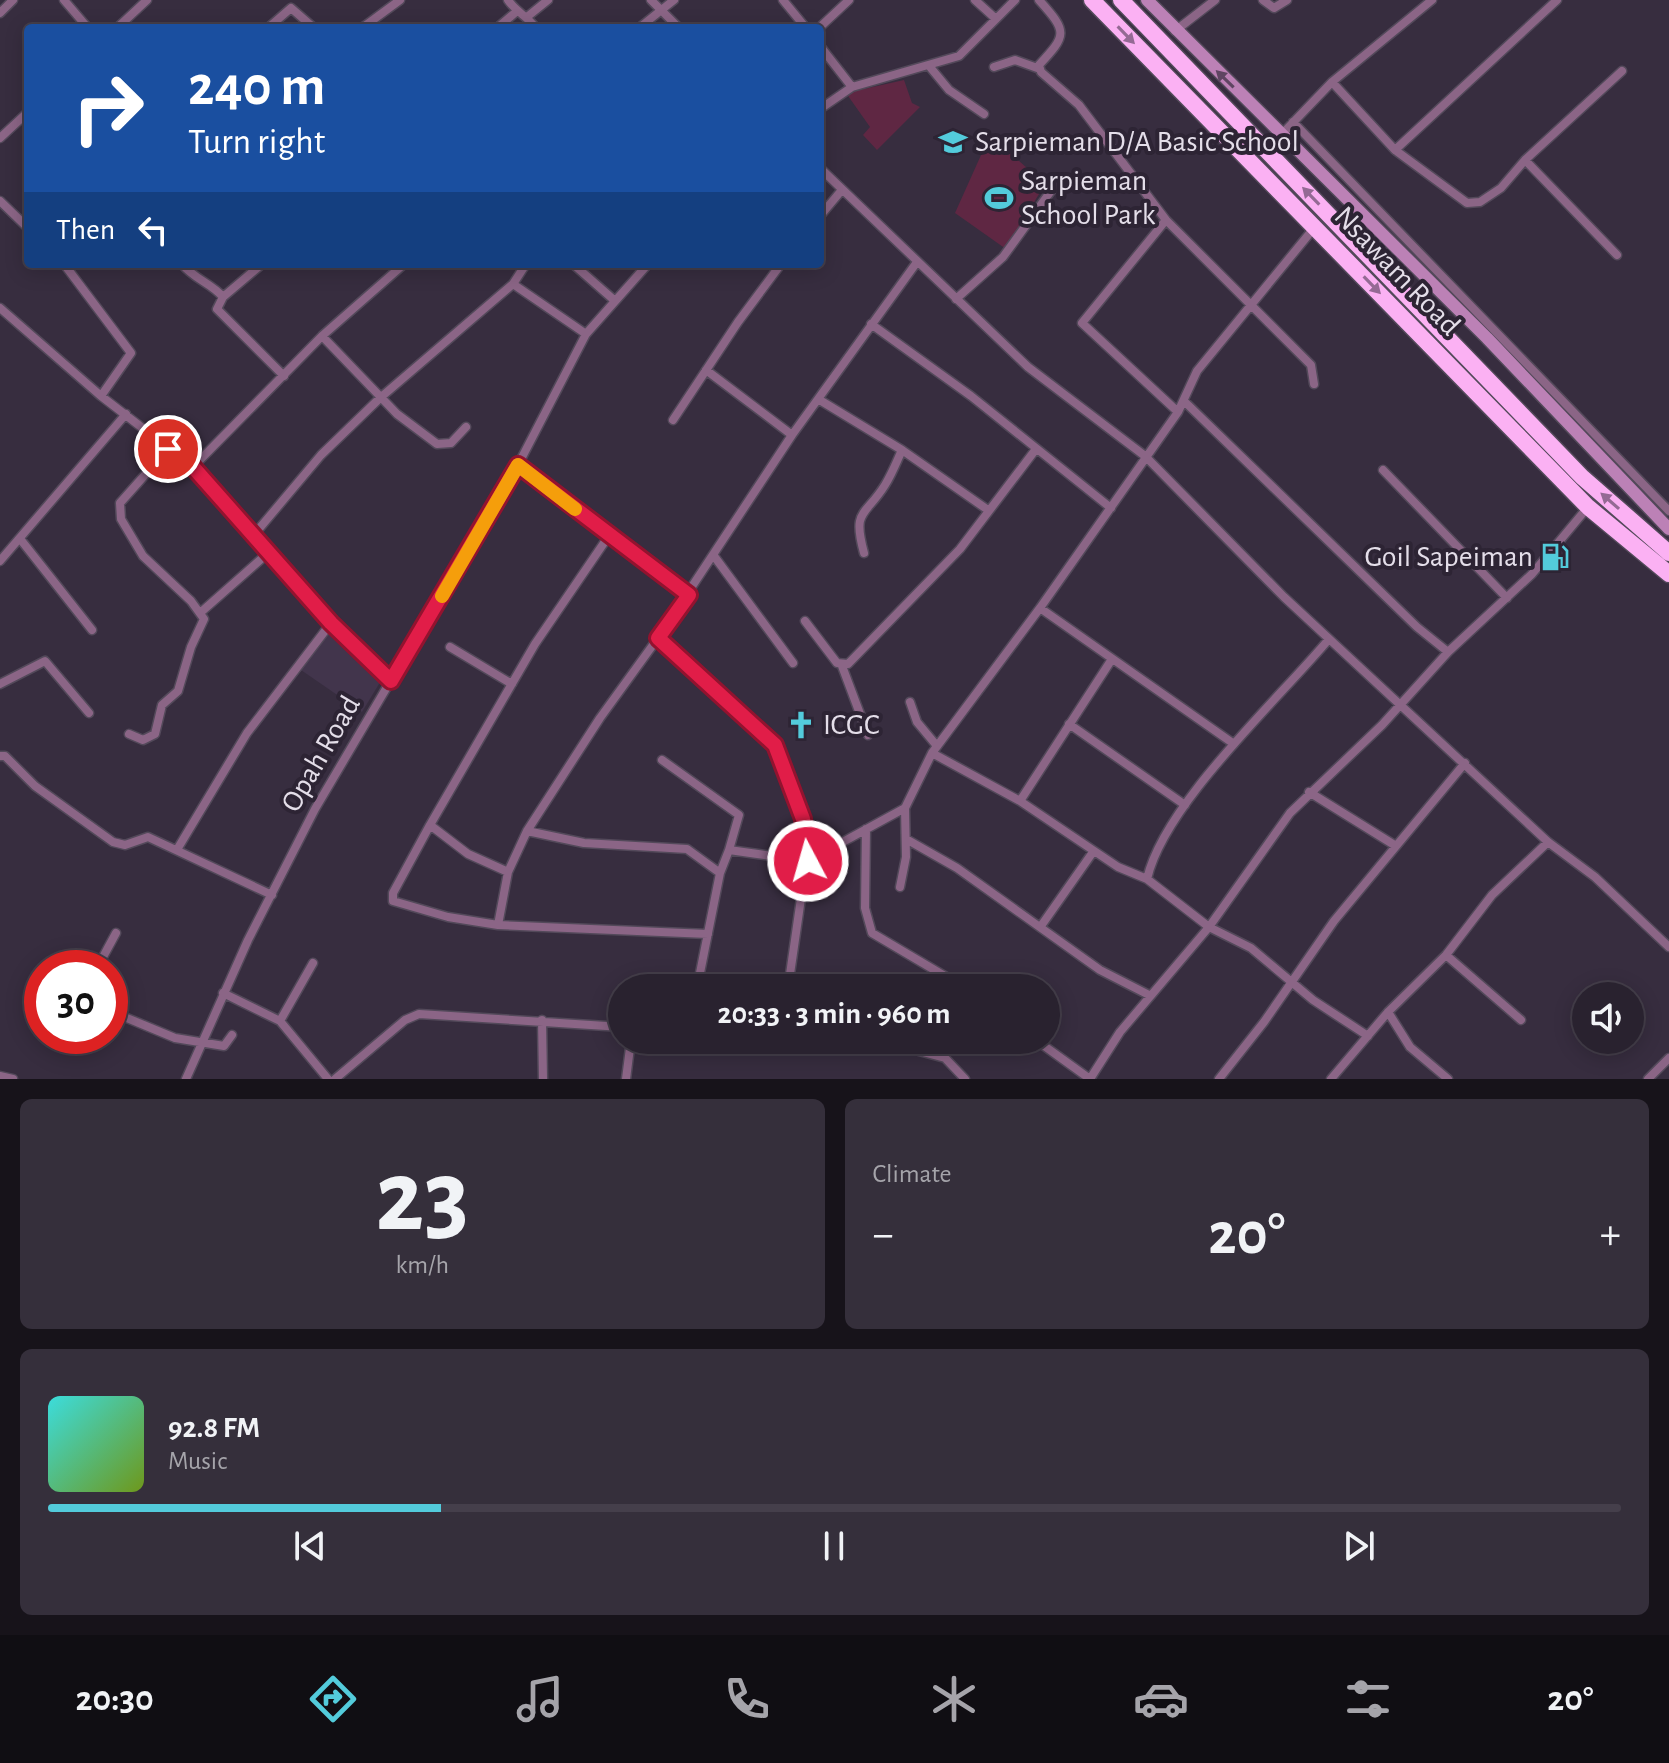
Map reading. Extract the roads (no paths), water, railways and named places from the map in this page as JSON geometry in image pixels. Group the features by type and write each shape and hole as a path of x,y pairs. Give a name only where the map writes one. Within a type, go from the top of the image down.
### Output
{"highway":[{"name":"Nsawam Road","path":"1092,0 1588,507 1669,574"},
{"name":"Nsawam Road","path":"1121,0 1582,477 1669,553"}],"main road":[{"path":"1147,0 1487,338 1669,529"}],"street":[{"path":"0,13 13,0"},
{"path":"64,0 85,24"},
{"path":"121,24 147,0"},
{"path":"367,24 400,0"},
{"path":"508,0 516,12 533,24"},
{"path":"527,17 548,0"},
{"path":"651,0 675,24"},
{"path":"645,24 674,0"},
{"path":"783,0 803,24"},
{"path":"823,24 849,0"},
{"path":"975,0 996,19"},
{"path":"824,106 852,87 930,67 959,56 1015,0"},
{"path":"1039,0 1056,19 1060,38 1059,46 1040,69"},
{"path":"1175,31 1215,0"},
{"path":"1263,0 1274,8 1287,0"},
{"path":"1282,134 1332,82 1432,0"},
{"path":"1395,150 1557,0"},
{"path":"273,24 291,8 309,24"},
{"path":"502,24 516,12"},
{"path":"824,51 852,87"},
{"path":"994,67 1015,60 1040,69 1079,105 1166,220 1311,365 1314,384"},
{"path":"930,67 949,90 984,114"},
{"path":"1332,82 1395,150 1467,203 1480,202 1501,188 1525,160 1622,71"},
{"path":"0,138 24,116"},
{"path":"1293,122 1669,511"},
{"path":"1525,160 1617,255"},
{"path":"824,172 1028,367 1145,456 1400,706 1548,842 1595,877 1669,947"},
{"path":"956,299 1003,257 1056,184"},
{"path":"824,211 841,191"},
{"path":"0,201 24,224"},
{"path":"1166,220 1082,323 1178,412"},
{"path":"900,887 906,839 905,808 934,749 1040,608 1185,402 1197,371 1315,227"},
{"path":"498,925 508,872 527,831 600,718 689,595 792,435 917,262"},
{"path":"67,268 131,353 101,396"},
{"path":"185,268 212,285 223,297"},
{"path":"257,268 223,297 218,304 219,313 284,376"},
{"path":"193,467 322,336 398,268"},
{"path":"253,536 321,455 380,398 513,284 523,268"},
{"path":"578,268 614,300"},
{"name":"Opah Road","path":"186,1079 223,993 315,809 518,465 586,334 644,268"},
{"path":"673,420 778,268"},
{"path":"513,284 586,334"},
{"path":"0,308 101,396 193,467 331,623 391,681"},
{"path":"871,324 971,396 1111,508"},
{"path":"322,336 380,398 437,444 451,443 466,427"},
{"path":"706,370 792,435"},
{"path":"818,399 902,450 988,510"},
{"path":"1185,402 1417,627 1448,652"},
{"path":"0,561 126,414"},
{"path":"129,734 143,740 155,734 162,705 178,691 191,647 204,626 200,613 143,556 119,512 120,503 168,449"},
{"path":"842,666 919,594 960,549 1036,449"},
{"path":"864,553 858,530 860,514 885,486 902,450"},
{"path":"518,465 608,537 689,595"},
{"path":"1383,470 1507,598"},
{"path":"1055,1054 1090,1079 1120,1032 1209,927 1309,792 1400,706 1448,652 1532,574 1588,507"},
{"path":"608,537 543,632 512,684 430,825 393,893 393,901 448,917 498,925 708,934"},
{"path":"21,540 92,630"},
{"path":"200,613 268,553"},
{"path":"714,556 793,663"},
{"path":"1040,608 1234,744"},
{"path":"805,621 842,666 868,735"},
{"path":"178,848 247,733 331,623"},
{"path":"658,638 775,745 803,819 808,861 790,974"},
{"path":"1147,879 1151,863 1185,805 1234,744 1329,639"},
{"path":"450,647 512,684"},
{"path":"1020,801 1112,659"},
{"path":"0,684 45,661 89,713"},
{"path":"910,702 917,722 934,749 1020,801 1093,852 1147,879 1209,927 1251,948 1320,1005 1368,1036"},
{"path":"1069,724 1185,805"},
{"path":"0,756 113,842 125,845 148,837 178,848 272,895"},
{"path":"662,760 739,815 720,873 700,974"},
{"path":"1219,1079 1293,982 1334,921 1465,763"},
{"path":"1309,792 1396,846"},
{"path":"729,850 808,861 905,808"},
{"path":"430,825 468,854 508,872"},
{"path":"866,829 865,908 872,933 941,974"},
{"path":"527,831 584,843 679,848 697,853 720,873"},
{"path":"906,839 957,868 1100,970 1149,995"},
{"path":"1331,1079 1388,1012 1446,955 1492,895 1548,842"},
{"path":"1041,926 1093,852"},
{"path":"107,950 116,933"},
{"path":"1446,955 1521,1020"},
{"path":"280,1021 313,963"},
{"path":"223,993 280,1021 328,1079"},
{"path":"1388,1012 1410,1047 1438,1076 1448,1079"},
{"path":"335,1079 411,1016 542,1020 608,1026"},
{"path":"128,1020 144,1028 201,1043 224,1046 232,1035"},
{"path":"542,1020 543,1079"},
{"path":"626,1079 629,1054"},
{"path":"930,1054 945,1058 965,1079"},
{"path":"1648,1079 1669,1058"},
{"path":"0,1076 13,1079"}],"place":[{"name":"Sarpieman D/A Basic School","path":"953,142"},
{"name":"Sarpieman School Park","path":"999,198"},
{"name":"Goil Sapeiman","path":"1555,557"},
{"name":"ICGC","path":"801,725"}]}
